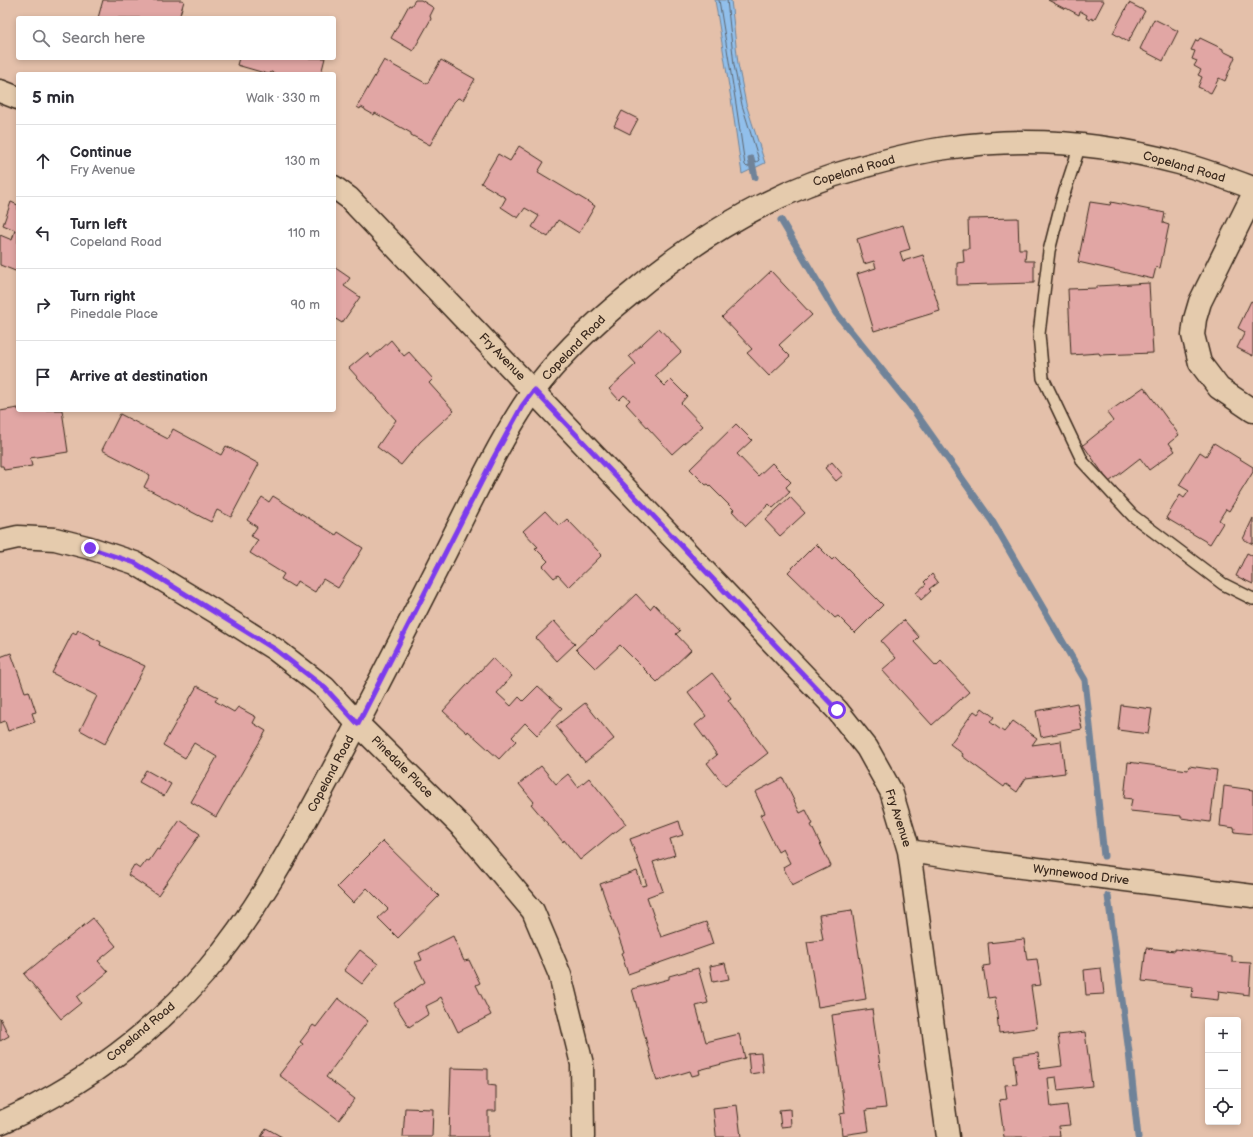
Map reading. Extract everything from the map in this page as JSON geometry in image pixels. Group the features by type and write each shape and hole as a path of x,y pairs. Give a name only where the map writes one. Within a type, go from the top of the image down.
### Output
{"street":[{"path":"0,91 16,97"},
{"name":"Copeland Road","path":"0,1123 39,1104 83,1079 150,1028 207,970 235,935 260,898 301,829 358,724 493,459 522,406 534,390 584,334 644,282 713,232 783,195 837,173 914,154 949,148 1021,142 1049,142 1080,145 1180,163 1253,188"},
{"name":"Fry Avenue","path":"336,188 349,198 534,390 837,710 867,748 891,791 909,851 948,1137"},
{"path":"1253,195 1200,302 1195,319 1193,335 1200,363 1219,388 1253,411"},
{"name":"Pinedale Place","path":"0,541 18,537 55,538 135,563 276,650 325,688 358,724 463,828 533,911 560,974 582,1064 583,1137"},
{"name":"Wynnewood Drive","path":"909,851 990,863 1253,896"}],"lane":[{"path":"1080,145 1062,200 1049,251 1039,334 1043,378 1083,462 1133,516 1224,584 1253,599"}],"water":[{"path":"715,0 731,0 738,64 746,104 765,163 742,174 732,105"}],"building":[{"path":"103,0 184,1 180,16 99,16"},
{"path":"415,0 421,0 434,8 430,16 431,19 413,51 391,38 409,5 411,6"},
{"path":"1048,0 1104,1 1094,20 1091,18 1090,20 1086,18 1087,15 1080,11 1079,15"},
{"path":"1129,3 1145,11 1128,42 1113,33"},
{"path":"1154,19 1178,31 1163,61 1140,49"},
{"path":"1200,38 1223,49 1223,51 1235,57 1225,81 1219,78 1211,93 1198,87 1202,77 1198,75 1201,70 1194,66 1197,61 1192,59 1195,51 1191,50 1196,40 1198,41"},
{"path":"238,60 324,60 322,72 261,72 237,65"},
{"path":"384,60 427,84 441,60 475,79 463,100 458,98 454,102 430,145 375,113 374,115 361,107 360,109 357,107"},
{"path":"622,111 638,119 630,134 614,126"},
{"path":"519,146 544,162 538,172 595,206 579,233 558,220 548,237 532,227 539,216 525,208 518,218 501,207 506,198 481,183 498,154 510,161"},
{"path":"11,202 16,204 16,271 0,265 0,235 12,240 15,230 3,225"},
{"path":"1090,202 1110,205 1111,202 1165,213 1163,223 1169,225 1160,268 1156,267 1153,279 1078,262"},
{"path":"1018,218 1019,249 1026,249 1025,261 1034,261 1034,283 957,285 957,263 964,262 963,249 969,249 968,219"},
{"path":"903,225 910,249 900,252 903,261 923,255 940,311 874,331 857,274 876,268 874,261 864,264 857,239"},
{"path":"336,268 350,278 344,286 360,297 342,323 336,319"},
{"path":"771,271 812,315 779,345 790,356 769,376 747,353 752,349 722,317"},
{"path":"1149,283 1153,353 1100,355 1099,353 1071,355 1068,289"},
{"path":"1251,301 1253,302 1253,356 1237,348 1245,332 1238,328"},
{"path":"659,328 681,352 655,376 665,386 671,380 687,396 681,403 703,426 672,454 626,404 630,400 624,395 619,400 609,389 636,364 629,356"},
{"path":"391,340 404,356 409,352 433,379 429,383 454,411 420,442 401,465 377,447 396,420 349,368 367,353 371,358"},
{"path":"1144,387 1179,435 1169,443 1175,451 1149,470 1140,458 1109,482 1083,445 1113,421 1107,413"},
{"path":"16,408 16,412 62,412 68,452 30,458 32,466 4,470 3,466 0,466 0,411"},
{"path":"120,414 168,439 173,429 221,455 226,446 259,464 231,517 217,510 211,522 144,487 150,475 102,450"},
{"path":"736,424 752,440 737,454 758,476 772,463 791,482 786,487 790,492 773,508 769,504 746,526 732,511 734,510 708,484 706,485 690,469"},
{"path":"1214,443 1253,467 1253,472 1229,511 1226,509 1219,520 1223,523 1210,544 1166,518 1180,495 1184,498 1189,491 1179,485 1200,452 1206,456"},
{"path":"832,462 843,475 836,481 825,468"},
{"path":"273,496 336,535 338,532 363,548 338,588 323,579 315,592 297,581 294,587 281,579 284,574 250,553 258,540 251,536 257,527 247,520 262,497 269,502"},
{"path":"790,497 805,513 780,536 765,520"},
{"path":"545,511 559,526 567,519 602,555 569,587 558,575 554,578 543,566 548,561 535,548 538,547 523,531"},
{"path":"1253,518 1253,544 1243,539"},
{"path":"816,544 832,560 835,557 883,605 855,633 838,616 835,618 788,572"},
{"path":"1247,553 1253,556 1253,584 1236,576"},
{"path":"932,574 938,582 929,589 931,591 921,600 916,593 926,584 924,582"},
{"path":"636,594 650,609 654,604 680,631 676,634 691,650 657,682 620,645 595,668 576,649"},
{"path":"904,620 919,637 914,642 936,666 941,661 969,692 932,725 882,670 896,658 881,641"},
{"path":"554,621 575,644 557,661 536,638"},
{"path":"78,630 101,642 100,645 145,666 105,744 80,730 97,696 52,673 73,632 76,634"},
{"path":"11,653 25,692 29,691 36,712 32,713 35,722 8,731 5,721 0,723 0,657"},
{"path":"492,658 512,676 497,693 511,706 519,697 523,701 538,686 562,708 537,735 525,723 512,737 516,741 499,759 443,711"},
{"path":"712,673 731,698 728,700 768,753 725,786 707,763 717,755 695,725 706,716 688,692"},
{"path":"197,686 218,697 215,701 234,712 238,707 256,717 253,723 266,731 216,817 191,802 217,757 194,743 185,758 163,745"},
{"path":"585,703 614,739 585,762 556,726"},
{"path":"1077,703 1082,729 1041,737 1036,711"},
{"path":"1121,705 1152,709 1148,734 1118,730"},
{"path":"982,708 994,717 990,722 1004,732 1013,721 1037,738 1032,745 1061,741 1065,773 1026,778 1017,792 1006,784 1004,787 962,756 963,754 950,744 974,711 978,714"},
{"path":"1128,762 1188,770 1189,766 1217,770 1210,822 1181,818 1181,816 1130,811 1132,799 1124,798"},
{"path":"541,766 556,784 568,774 578,787 589,778 626,824 580,860 531,804 534,802 519,784"},
{"path":"146,770 171,784 164,796 139,782"},
{"path":"783,778 800,813 806,810 813,824 811,825 831,866 792,885 783,867 790,863 783,849 778,852 760,815 765,813 755,792"},
{"path":"1224,786 1253,790 1253,834 1234,832 1235,828 1220,826"},
{"path":"180,820 200,834 158,895 128,875 134,865 140,869 147,860 149,861 157,849 159,850"},
{"path":"679,821 683,835 670,839 675,855 653,862 663,891 647,897 661,937 706,922 713,944 628,974 621,953 624,952 600,884 637,871 642,886 647,885 630,839"},
{"path":"383,841 439,896 398,938 378,918 388,909 367,888 353,903 337,887"},
{"path":"852,910 866,999 818,1007 807,942 823,940 819,915"},
{"path":"93,918 116,946 98,961 108,972 77,997 81,1003 61,1019 24,974"},
{"path":"453,936 464,961 469,960 480,983 476,985 491,1015 458,1032 441,997 426,1006 429,1014 409,1027 394,1003 425,982 415,962 422,960 419,953"},
{"path":"1024,939 1027,960 1037,959 1041,985 1031,986 1037,1028 999,1033 995,997 988,998 983,966 990,965 988,943"},
{"path":"1146,948 1175,951 1175,949 1232,956 1232,962 1251,963 1249,995 1219,991 1218,1000 1192,997 1193,987 1142,981"},
{"path":"360,950 378,964 362,984 344,970"},
{"path":"725,963 729,979 713,982 710,966"},
{"path":"698,968 708,1003 696,1006 706,1042 739,1034 745,1058 699,1070 700,1074 692,1076 690,1071 657,1081 632,989 669,979 669,976"},
{"path":"1101,968 1104,994 1086,995 1084,970"},
{"path":"338,998 368,1021 326,1077 355,1099 339,1120 279,1075 303,1044 300,1042 313,1025 316,1027"},
{"path":"872,1009 886,1108 866,1110 869,1131 842,1135 840,1114 845,1113 832,1015"},
{"path":"0,1018 9,1036 0,1041"},
{"path":"1085,1032 1092,1086 1058,1090 1056,1077 1048,1078 1051,1107 1067,1105 1070,1125 1059,1126 1060,1137 1004,1137 999,1100 1007,1099 1005,1085 1017,1084 1014,1056 1038,1053 1040,1069 1062,1066 1058,1035"},
{"path":"761,1053 763,1072 750,1074 748,1054"},
{"path":"451,1068 488,1069 488,1085 496,1086 496,1111 488,1111 488,1137 449,1137"},
{"path":"737,1105 741,1137 716,1137 713,1108"},
{"path":"405,1108 433,1109 432,1137 403,1137"},
{"path":"790,1109 791,1126 781,1127 779,1110"},
{"path":"266,1128 282,1137 261,1137"}],"waterway":[{"path":"751,159 755,177"},
{"path":"781,220 836,313 910,405 992,521 1085,680 1104,856"},
{"path":"1108,896 1129,1052 1138,1137"}],"route":[{"path":"90,548 135,563 276,650 325,688 358,724 493,459 522,406 534,390 837,710"}]}
